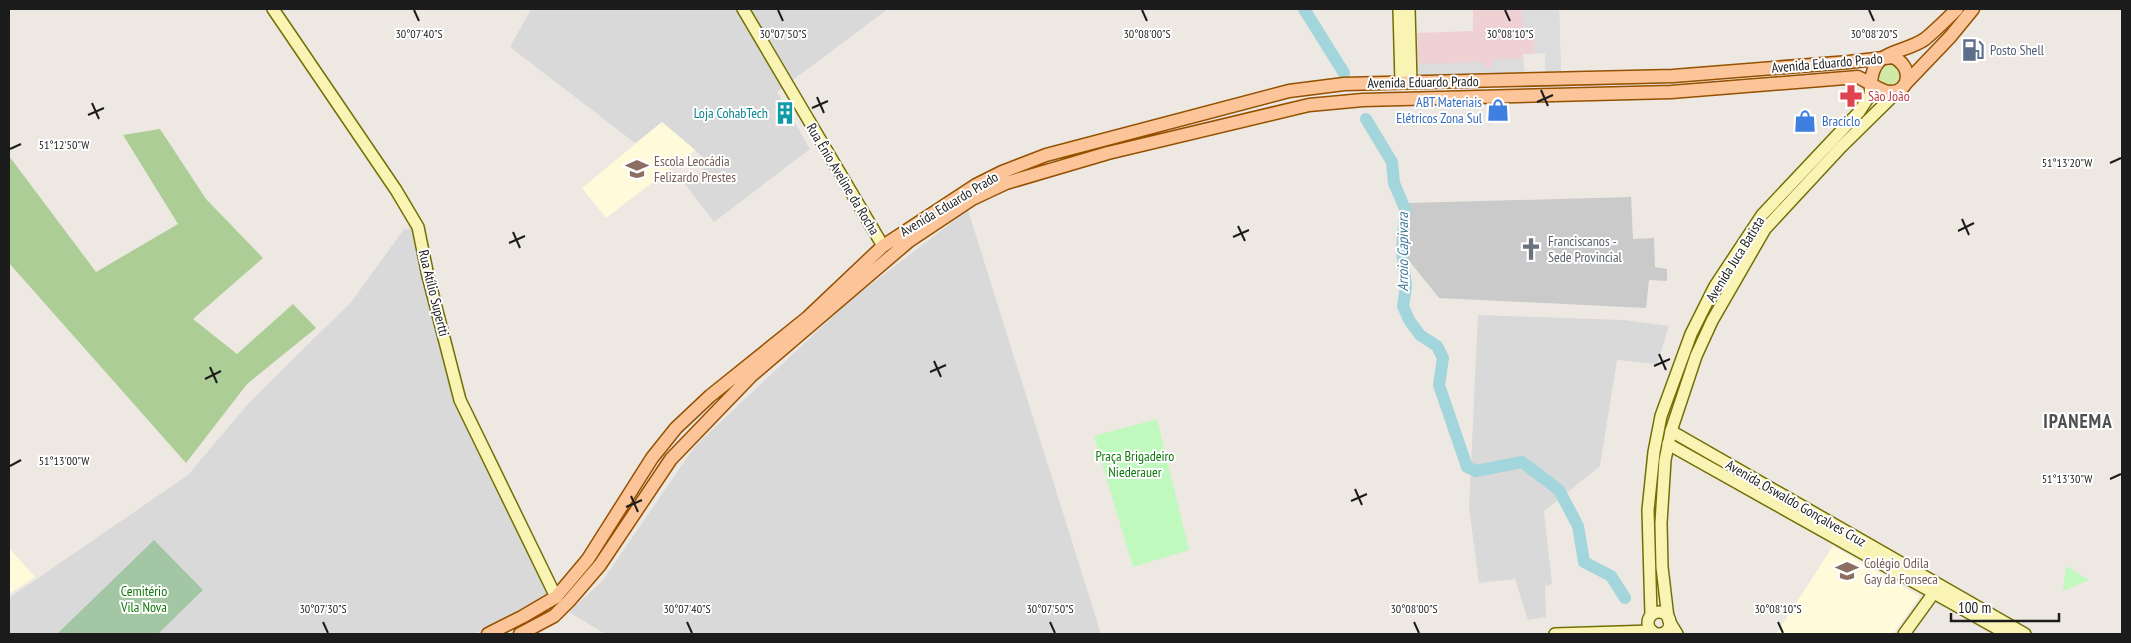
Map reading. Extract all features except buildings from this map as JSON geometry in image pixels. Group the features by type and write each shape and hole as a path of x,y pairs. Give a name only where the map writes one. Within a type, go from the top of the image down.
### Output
{"main road":[{"path":"1884,58 1924,39 1957,9"},
{"name":"Avenida Juca Batista","path":"1902,87 1950,37 1973,9"},
{"name":"Avenida Eduardo Prado","path":"488,634 556,597 588,560 652,458 676,428 710,396 808,318 887,251 976,185 1002,172 1046,155 1289,92 1344,84 1673,76 1893,57 1899,60 1906,68 1907,78 1902,87 1892,92 1887,92 1858,77 1671,92 1570,93 1363,100 1308,105 1048,170 1006,183 972,199 909,241 887,251"},
{"name":"Avenida Juca Batista","path":"1871,83 1875,64 1884,58"},
{"path":"1570,93 1582,88 1585,79"},
{"path":"1406,82 1408,92 1422,98"},
{"path":"520,634 554,616 569,601 600,565 638,506 673,457 721,406 752,376 866,277 878,259 887,251"},
{"path":"710,396 721,406"},
{"path":"661,447 673,457"}],"street":[{"name":"Rua Atílio Supertti","path":"273,9 396,190 418,228 428,276 460,400 556,597"},
{"name":"Rua Ênio Aveline da Rocha","path":"742,9 887,251"},
{"path":"1399,9 1404,21 1406,82"},
{"path":"1404,21 1409,9"},
{"name":"Avenida Juca Batista","path":"1650,617 1648,510 1654,452 1661,416 1691,334 1715,286 1762,215 1859,112 1870,95 1871,83"},
{"name":"Avenida Juca Batista","path":"1669,620 1662,567 1660,523 1665,460 1671,431 1696,356 1765,229 1841,147 1902,87"},
{"name":"Avenida Oswaldo Gonçalves Cruz","path":"1671,431 1764,492"},
{"name":"Avenida Oswaldo Gonçalves Cruz","path":"1668,444 1764,492 1937,588 2025,634"},
{"path":"1904,634 1937,588"},
{"name":"Avenida Oswaldo Gonçalves Cruz","path":"1937,588 2007,634"},
{"path":"1622,631 1658,612 1666,615 1677,634"},
{"path":"1650,617 1649,628 1655,633"},
{"path":"1555,634 1622,631 1664,632 1667,629 1669,620"}],"shaded area":[{"path":"531,9 888,9 777,92 810,149 714,222 685,184 710,164 695,150 662,122 635,143 510,47"},
{"path":"1473,9 1559,9 1561,72 1546,73 1545,53 1523,54 1524,73 1419,77 1417,33 1473,31"},
{"path":"1522,9 1559,9 1561,72 1546,73 1545,53 1534,53 1534,35 1523,35"},
{"path":"1523,58 1524,73 1419,77 1418,64 1483,62 1483,68 1493,68 1493,60"},
{"name":"Escola Leocádia Felizardo Prestes","path":"662,122 695,150 606,218 582,188"},
{"name":"Franciscanos - Sede Provincial","path":"1631,197 1633,239 1654,238 1655,267 1667,269 1667,281 1649,280 1646,308 1439,298 1407,258 1409,203"},
{"path":"968,210 1101,634 605,634 569,612 603,580 695,446 848,302"},
{"path":"404,229 411,229 455,402 549,594 521,613 474,634 158,634 203,590 57,634 9,634 9,598 188,475 247,405 352,301"},
{"path":"1478,315 1624,320 1669,326 1657,364 1617,360 1600,466 1544,511 1552,584 1545,586 1546,617 1528,620 1515,579 1479,583 1469,507"},
{"name":"Colégio Odila Gay da Fonseca","path":"1833,546 1920,596 1893,634 1776,634"},
{"path":"9,548 35,577 9,594"}],"green space":[{"path":"1890,63 1898,67 1902,75 1898,83 1890,87 1882,83 1878,75 1882,67"},
{"path":"160,129 206,199 263,258 193,319 237,354 293,304 316,328 247,384 186,463 9,263 9,156 96,272 178,224 123,135"},
{"name":"Praça Brigadeiro Niederauer","path":"1157,419 1189,550 1133,567 1094,436"},
{"name":"Cemitério Vila Nova","path":"154,540 203,590 158,634 57,634"},
{"path":"2066,566 2089,580 2063,591"}],"waterway":[{"name":"Arroio Capivara","path":"1304,9 1344,73"},
{"name":"Arroio Capivara","path":"1366,119 1392,162 1394,183 1405,209 1402,250 1406,287 1403,306 1409,320 1420,335 1437,346 1443,358 1439,385 1467,467 1476,471 1522,462 1559,490 1578,526 1584,562 1611,576 1625,598"}],"place":[{"name":"Posto Shell","path":"1973,50"},
{"name":"São João","path":"1851,96"},
{"name":"ABT Materiais Elétricos Zona Sul","path":"1498,110"},
{"name":"Loja CohabTech","path":"785,113"},
{"name":"Braciclo","path":"1805,121"},
{"name":"Escola Leocádia Felizardo Prestes","path":"637,169"},
{"name":"Franciscanos - Sede Provincial","path":"1531,249"},
{"name":"Colégio Odila Gay da Fonseca","path":"1847,571"}],"district":[{"name":"IPANEMA","path":"2078,421"}]}
